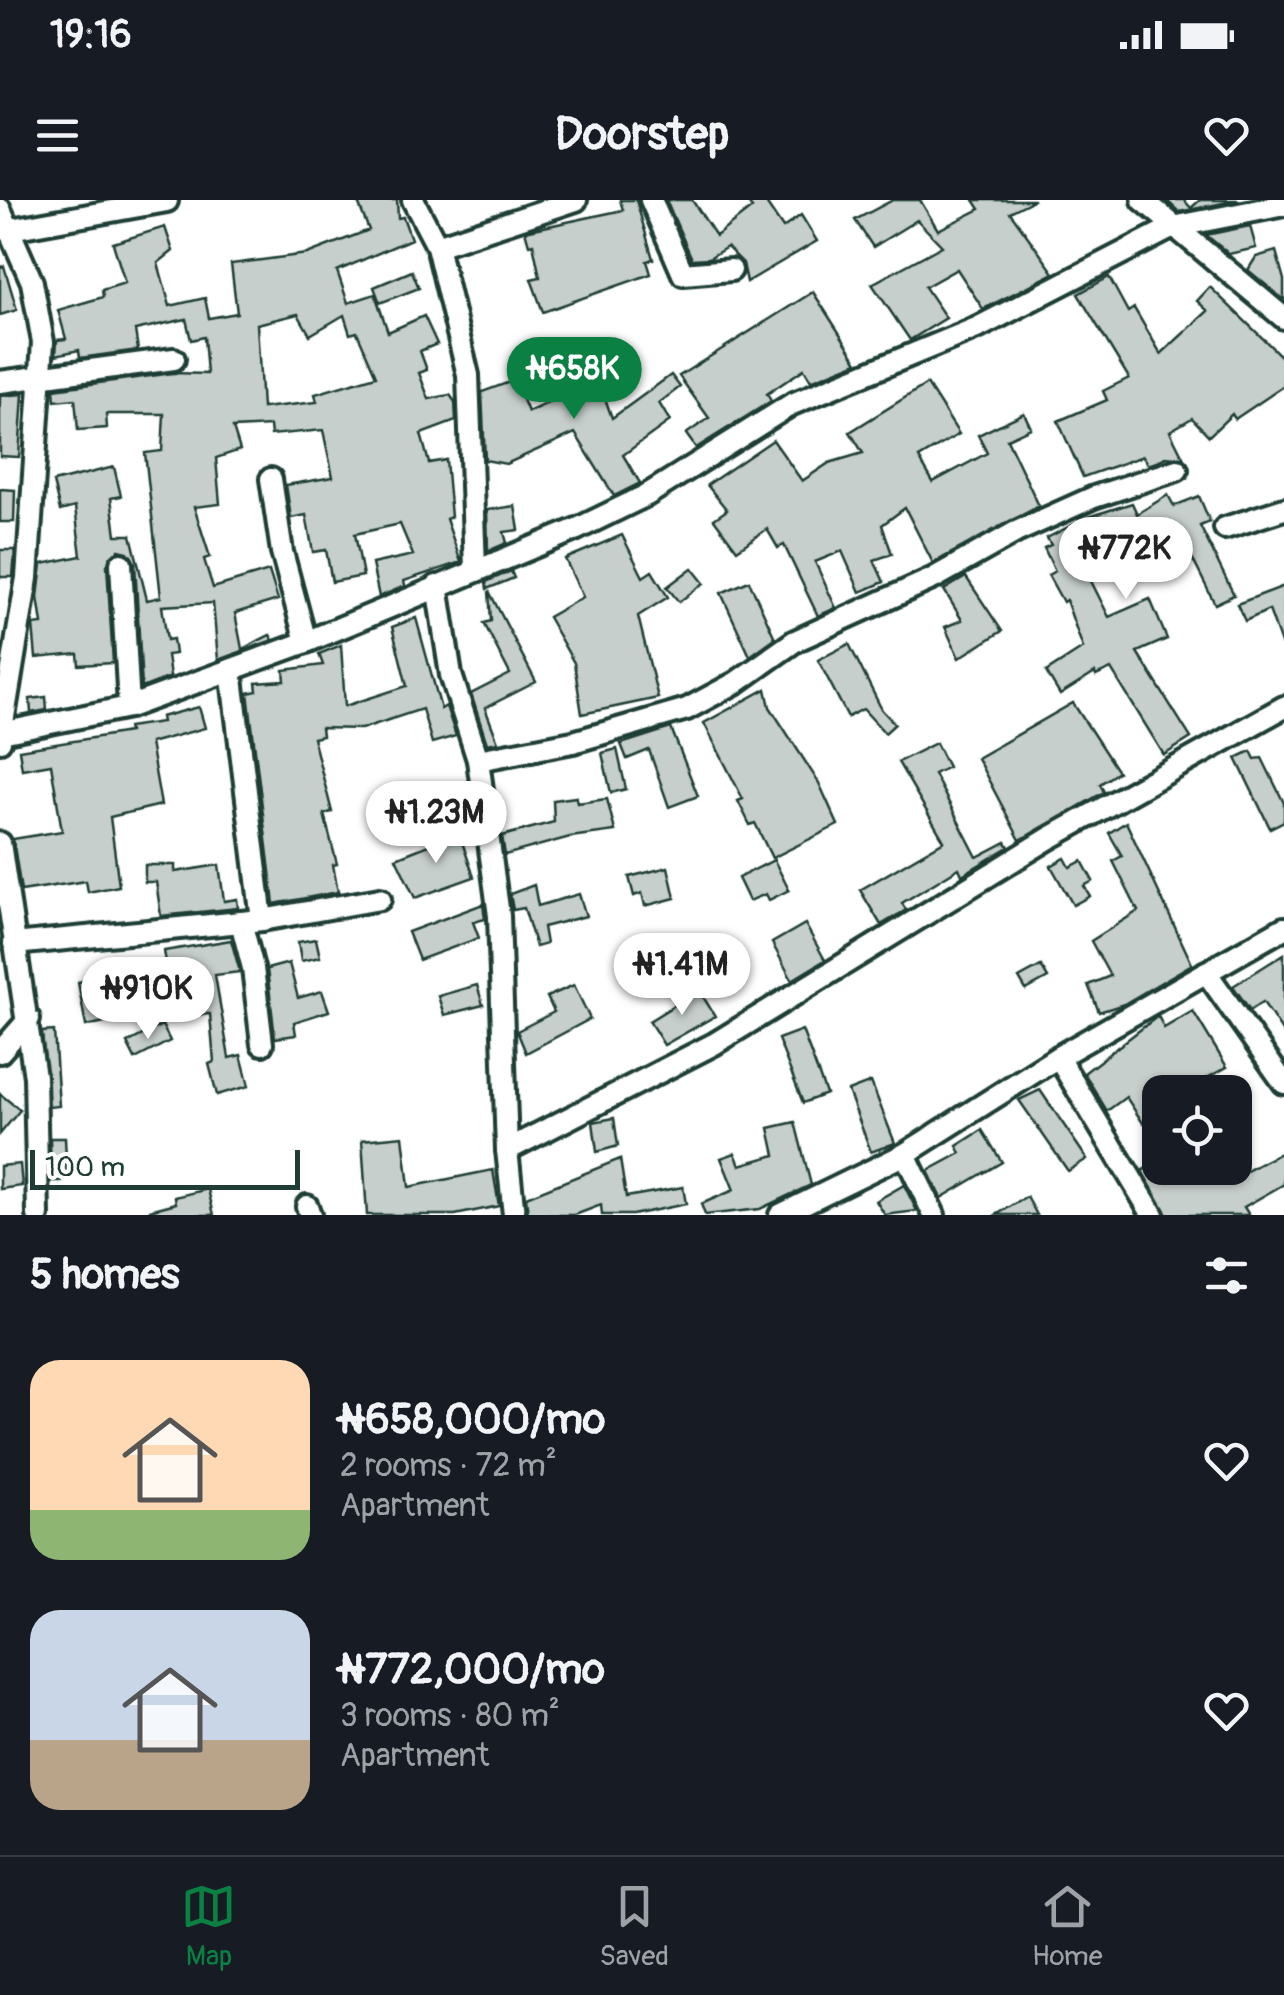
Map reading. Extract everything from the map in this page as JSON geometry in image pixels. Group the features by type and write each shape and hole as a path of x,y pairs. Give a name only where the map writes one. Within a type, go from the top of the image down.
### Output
{"street":[{"path":"413,200 437,246 468,375 475,570"},
{"path":"437,246 576,200"},
{"path":"650,200 683,274 731,270"},
{"path":"1142,200 1284,318"},
{"path":"11,229 166,201"},
{"path":"1,733 129,707 306,642 647,494 792,404 978,328 1172,227 1284,205"},
{"path":"0,209 32,282 44,342 27,578 0,742"},
{"path":"0,382 43,380 174,359"},
{"path":"478,760 573,742 687,709 737,682 795,641 934,578 1016,532 1094,497 1177,470"},
{"path":"272,479 282,552 306,642"},
{"path":"1225,528 1284,508"},
{"path":"121,564 129,707"},
{"path":"437,586 451,674 478,760 499,916 506,1150 514,1215"},
{"path":"232,670 262,1044"},
{"path":"506,1150 714,1044 1048,839 1284,707"},
{"path":"0,843 29,1019 38,1215"},
{"path":"14,944 252,921 380,898"},
{"path":"780,1215 904,1154 1058,1057 1284,928"},
{"path":"1206,972 1284,1084"},
{"path":"0,1052 29,1019"},
{"path":"1058,1057 1153,1215"},
{"path":"904,1154 934,1215"}],"building":[{"path":"357,200 397,200 398,218 403,217 411,239 337,271 348,303 375,294 388,332 424,316 437,344 420,351 427,370 419,373 429,399 450,395 455,402 456,421 421,434 429,463 446,460 451,517 446,519 461,562 404,581 405,586 379,597 372,564 413,555 400,524 355,534 363,576 332,582 326,550 313,552 306,515 291,518 286,485 333,477 323,430 271,435 270,426 233,428 240,450 216,458 220,504 194,507 210,557 204,559 213,588 269,571 278,600 235,613 242,649 270,635 273,640 218,660 213,603 162,606 167,640 173,639 175,654 167,655 170,677 142,688 135,563 128,552 119,550 107,565 113,663 79,665 78,654 36,658 33,625 42,624 38,597 42,564 81,556 75,507 60,511 53,482 114,467 121,496 111,498 116,535 131,535 147,600 161,597 145,453 162,451 164,414 106,414 107,428 78,430 75,399 55,401 54,389 173,373 207,374 204,337 191,340 186,319 135,330 138,350 80,358 79,350 56,355 57,340 66,339 58,310 103,297 102,290 125,283 113,243 165,227 173,251 158,263 170,306 205,298 209,318 237,313 231,264 307,254 369,230","holes":["298,314 310,335 344,315 350,334 357,332 376,376 315,394 317,402 262,408 257,324"]},
{"path":"620,200 636,200 653,259 647,261 651,274 543,312 531,279 540,277 533,244 529,245 525,231 623,210"},
{"path":"666,200 692,200 716,236 752,208 746,200 764,200 783,228 801,215 817,241 747,282 743,263 727,247 709,258 692,259"},
{"path":"893,200 920,200 938,230 980,209 974,200 1034,200 1010,212 1054,273 983,309 957,269 925,287 946,318 910,340 872,284 942,246 917,220 873,247 855,220"},
{"path":"1166,200 1184,200 1191,208 1200,200 1238,200 1179,212"},
{"path":"1250,226 1256,248 1229,254 1206,235"},
{"path":"1276,251 1284,280 1284,300 1248,270 1256,257"},
{"path":"4,266 17,310 0,315 0,267"},
{"path":"412,271 419,288 380,303 374,287"},
{"path":"1109,277 1128,312 1134,308 1161,354 1208,311 1197,301 1210,287 1284,359 1284,386 1235,419 1232,414 1209,436 1192,418 1170,431 1184,459 1166,457 1149,465 1143,456 1083,477 1058,421 1107,400 1103,391 1129,378 1078,294"},
{"path":"813,292 858,362 811,381 804,369 767,394 771,401 696,448 686,434 709,418 679,376"},
{"path":"587,348 612,418 671,375 680,387 659,403 670,421 623,455 640,483 614,496 575,433 506,464 485,460 482,392 515,380 528,412 574,391 561,357"},
{"path":"927,384 959,434 919,458 933,482 987,453 978,435 1024,413 1031,428 1007,439 1039,506 933,563 905,508 882,525 892,554 874,560 884,582 860,592 842,551 815,562 836,608 818,616 784,545 778,548 767,529 737,550 714,519 727,510 707,485 773,440 802,481 829,463 863,453 850,432"},
{"path":"23,394 19,457 0,456 0,396"},
{"path":"0,489 15,490 14,522 0,522"},
{"path":"1168,495 1174,506 1199,496 1210,522 1200,526 1234,595 1215,604 1182,538 1165,543 1160,536 1091,581 1109,617 1150,599 1167,639 1137,652 1191,738 1164,755 1111,669 1096,676 1095,673 1060,695 1046,672 1083,648 1066,600 1063,602 1048,575 1055,571 1044,548 1051,545 1047,538 1088,517 1132,503 1137,514"},
{"path":"515,506 519,530 504,532 507,543 488,551 487,510"},
{"path":"622,535 643,577 652,571 668,597 638,616 658,698 582,714 574,663 548,617 583,597 565,559"},
{"path":"0,550 15,550 13,577 0,577"},
{"path":"692,568 704,583 679,602 667,587"},
{"path":"511,571 514,578 487,589 486,582"},
{"path":"966,577 1002,631 959,658 945,627 962,620 944,590"},
{"path":"749,581 775,638 750,656 721,593"},
{"path":"1284,586 1282,646 1269,610 1245,621 1237,604"},
{"path":"489,591 536,682 485,708 498,742 487,744 471,694 510,674 484,623 491,621"},
{"path":"416,618 441,709 446,706 456,736 432,743 422,709 361,729 321,728 322,736 313,738 332,812 324,814 337,864 333,865 338,892 274,904 248,693 257,691 256,683 285,681 284,670 323,665 319,654 341,645 345,706 407,686 392,627"},
{"path":"849,644 882,710 895,724 885,733 863,709 848,717 818,660"},
{"path":"766,689 770,707 819,783 838,825 772,858 755,823 750,825 738,801 743,799 704,723"},
{"path":"46,697 47,710 31,713 30,699"},
{"path":"1073,703 1118,772 1100,784 1104,792 1020,840 977,758"},
{"path":"199,707 205,728 150,743 161,805 110,817 119,886 88,892 86,881 21,891 13,839 62,831 51,764 22,769 19,750 129,732 128,727 162,722 161,717"},
{"path":"671,728 698,796 669,807 649,750 627,759 621,744"},
{"path":"936,743 948,767 934,774 977,857 1006,842 1009,847 962,875 959,868 902,903 906,910 881,925 860,890 944,841 898,762"},
{"path":"617,749 626,789 611,793 602,753"},
{"path":"1251,751 1255,759 1262,758 1284,803 1284,821 1270,828 1236,758"},
{"path":"576,797 577,803 607,799 615,831 570,837 505,855 502,836 554,822 553,800"},
{"path":"1126,822 1192,964 1124,1004 1099,1012 1088,985 1110,976 1091,941 1138,911 1113,861 1122,856 1109,833"},
{"path":"459,833 474,877 415,898 396,858"},
{"path":"1065,858 1070,867 1082,861 1093,881 1084,886 1090,896 1073,905 1051,866"},
{"path":"774,860 789,890 769,900 766,894 749,901 738,878"},
{"path":"145,865 175,865 175,872 219,865 224,901 237,899 238,908 161,916 156,882 145,882"},
{"path":"668,867 675,898 645,906 642,893 634,896 629,877"},
{"path":"534,885 538,906 579,894 586,916 543,927 546,944 536,947 524,908 513,910 510,894"},
{"path":"483,904 485,919 473,922 479,938 419,960 408,932"},
{"path":"805,924 825,960 792,980 772,943"},
{"path":"316,939 320,957 301,961 298,942"},
{"path":"231,940 240,972 215,975 229,1058 241,1055 249,1086 217,1095 209,1064 214,1062 210,1014 181,1015 205,1001 86,1026 78,982 110,975 112,985 133,979 136,990 169,980 164,951"},
{"path":"1284,954 1284,1034 1263,1002 1250,1010 1233,986"},
{"path":"289,963 298,998 322,991 329,1011 294,1022 296,1035 275,1038 267,969"},
{"path":"1041,966 1048,978 1026,990 1019,978"},
{"path":"477,985 483,1005 444,1015 438,996"},
{"path":"574,985 590,1019 526,1053 517,1031 554,1012 547,997"},
{"path":"699,990 715,1016 664,1045 649,1021"},
{"path":"1193,1011 1227,1067 1212,1075 1142,1075 1142,1121 1126,1097 1107,1111 1084,1073 1158,1016 1164,1028"},
{"path":"162,1025 170,1041 135,1059 127,1043"},
{"path":"802,1030 826,1094 803,1103 778,1039"},
{"path":"54,1031 59,1106 49,1107 42,1032"},
{"path":"871,1082 895,1143 871,1152 848,1091"},
{"path":"1040,1090 1087,1159 1068,1171 1019,1100"},
{"path":"0,1094 20,1110 0,1134"},
{"path":"614,1118 618,1146 597,1152 593,1122"},
{"path":"795,1122 811,1185 760,1209 705,1215 701,1204 734,1190 721,1158 735,1153 740,1165 775,1155 769,1128"},
{"path":"982,1130 1002,1162 941,1198 928,1171 961,1153 957,1146"},
{"path":"403,1136 409,1187 493,1170 499,1206 455,1215 367,1215 362,1140"},
{"path":"50,1138 65,1138 67,1181 51,1181"},
{"path":"1284,1151 1284,1184 1244,1207 1249,1215 1167,1215 1150,1185 1252,1185 1252,1168"},
{"path":"620,1159 626,1197 683,1187 686,1204 632,1215 602,1215 601,1205 575,1215 528,1215 526,1197"},
{"path":"20,1164 22,1186 0,1189 0,1166"},
{"path":"904,1185 917,1211 885,1215 876,1201"},
{"path":"208,1189 214,1215 151,1215 150,1210 176,1203 175,1197"},
{"path":"1027,1197 1037,1215 996,1215"}]}
